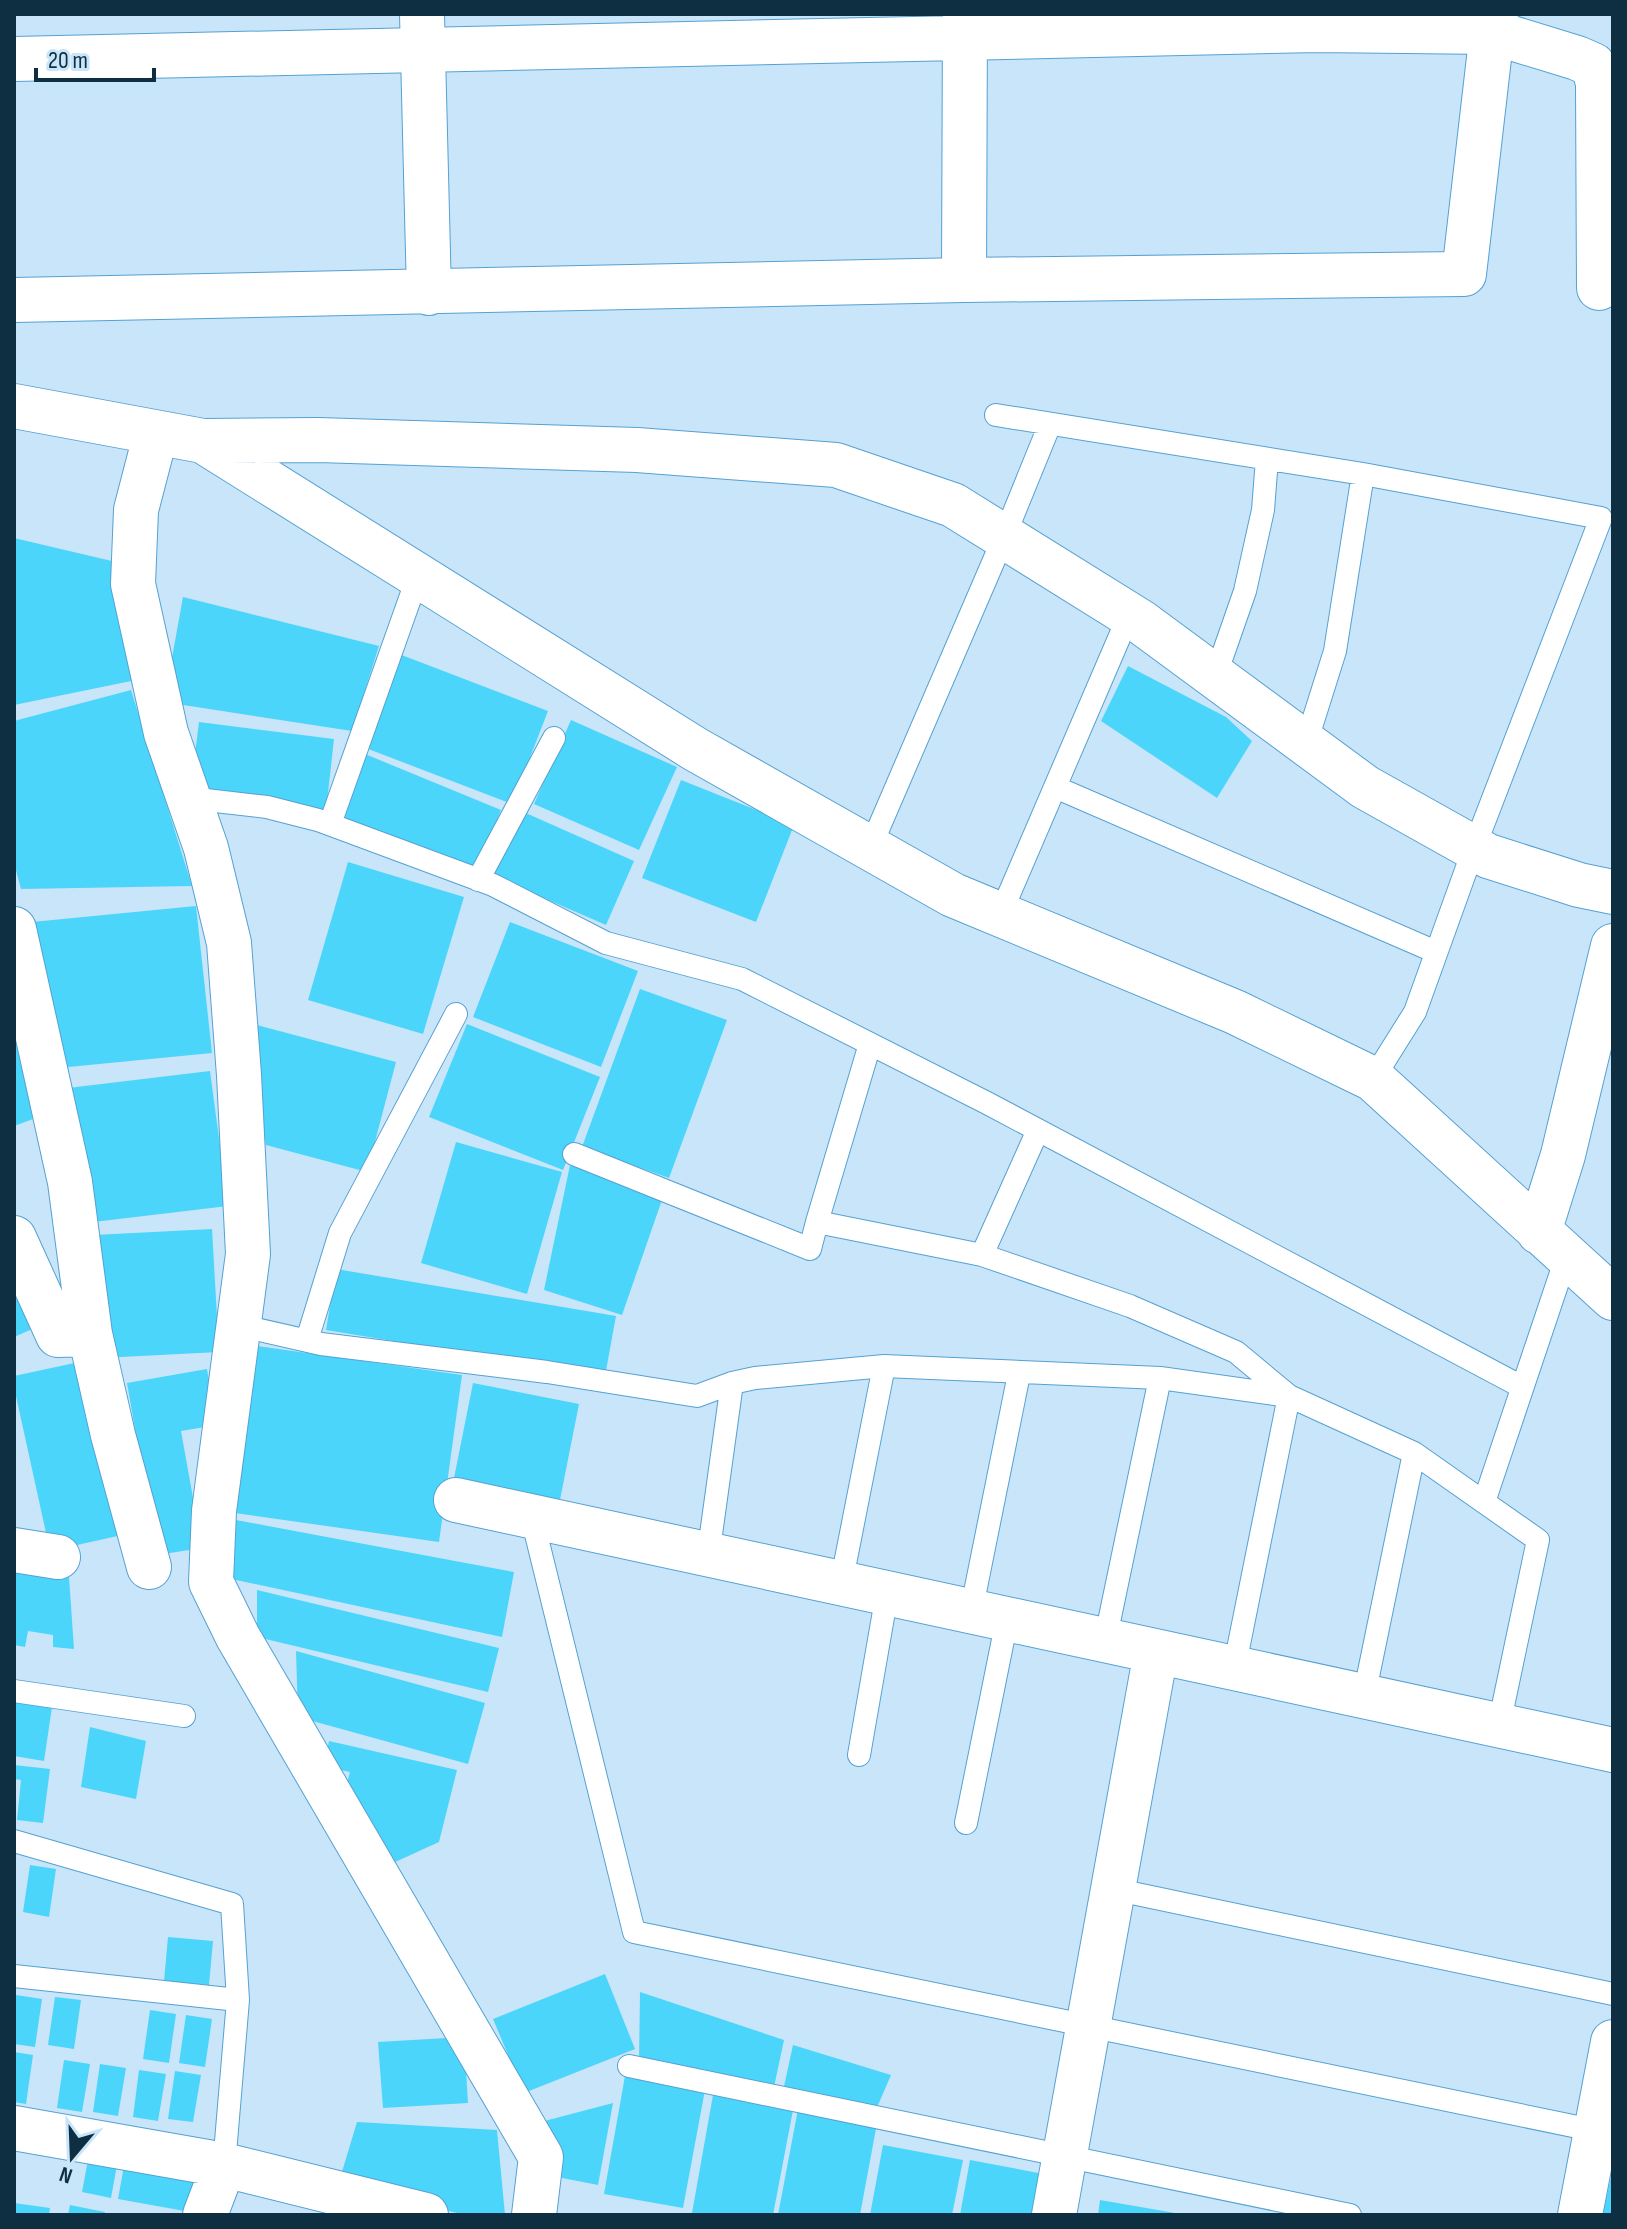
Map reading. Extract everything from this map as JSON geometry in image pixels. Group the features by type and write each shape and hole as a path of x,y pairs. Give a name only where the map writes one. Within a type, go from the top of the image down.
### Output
{"street":[{"path":"14,300 964,280 1464,274 1494,23"},
{"path":"14,59 422,32 1494,23 1593,65 1598,83 1599,288"},
{"path":"964,280 965,26"},
{"path":"422,32 429,293"},
{"path":"14,406 203,441 318,440 621,450 836,465 953,505 1129,615 1365,787 1488,856 1579,885 1613,892"},
{"path":"156,433 136,510 133,584 166,733 206,848 229,943 248,1254 214,1511 211,1582 238,1637 541,2157 534,2215"},
{"path":"203,441 695,749 953,895 1235,1012 1373,1079 1613,1298"},
{"path":"14,929 70,1182 90,1334 113,1435 149,1567"},
{"path":"1553,1245 1563,1155 1613,946"},
{"path":"14,1238 58,1335 90,1334"},
{"path":"456,1500 1613,1750"},
{"path":"14,1550 58,1557"},
{"path":"1054,2215 1156,1652"},
{"path":"1580,2215 1604,2133 1613,2042"},
{"path":"14,2128 224,2165 416,2214"},
{"path":"205,2215 224,2165"}],"lane":[{"path":"996,415 1363,474 1601,518 1474,848 1415,1012 1373,1079"},
{"path":"870,848 1050,424"},
{"path":"1215,677 1245,591 1263,510 1267,459"},
{"path":"1306,743 1335,651 1363,474"},
{"path":"330,824 418,576"},
{"path":"1000,915 1129,615"},
{"path":"478,880 554,738"},
{"path":"1055,787 1436,952"},
{"path":"189,798 267,807 330,824 478,880 606,943 742,979 1038,1130 1522,1387"},
{"path":"307,1340 340,1233 456,1014"},
{"path":"574,1154 810,1249 870,1044"},
{"path":"982,1255 1038,1130"},
{"path":"817,1222 982,1255 1130,1306 1236,1352 1289,1396 1414,1453 1538,1540 1499,1725"},
{"path":"1484,1502 1522,1387 1553,1245"},
{"path":"238,1325 307,1340 697,1396 732,1383 884,1366 1160,1378 1289,1396"},
{"path":"841,1584 884,1366"},
{"path":"966,1823 1019,1374"},
{"path":"1105,1641 1160,1378"},
{"path":"708,1556 732,1383"},
{"path":"1234,1669 1289,1396"},
{"path":"1364,1696 1414,1453"},
{"path":"532,1518 634,1932 1604,2133"},
{"path":"859,1755 887,1594"},
{"path":"14,1691 184,1716"},
{"path":"14,1841 232,1904 238,2000 224,2165"},
{"path":"1113,1889 1613,1994"},
{"path":"14,1976 238,2000"},
{"path":"629,2066 1350,2215"}],"building":[{"path":"14,538 116,562 141,679 14,705"},
{"path":"183,597 379,646 352,731 164,702"},
{"path":"399,654 548,711 512,804 363,747"},
{"path":"1128,666 1226,717 1252,741 1217,798 1101,721"},
{"path":"131,690 192,886 21,889 14,863 14,721"},
{"path":"571,720 677,767 639,850 534,804"},
{"path":"199,722 334,739 326,811 190,794"},
{"path":"365,754 501,810 476,872 339,816"},
{"path":"681,780 794,825 756,922 642,878"},
{"path":"519,810 634,861 606,925 491,875"},
{"path":"348,862 464,897 423,1034 308,1000"},
{"path":"196,906 212,1053 48,1069 32,922"},
{"path":"510,922 638,971 601,1067 473,1017"},
{"path":"640,989 727,1020 669,1178 582,1147"},
{"path":"246,1022 396,1062 367,1172 266,1145"},
{"path":"467,1024 600,1077 563,1170 429,1117"},
{"path":"14,1031 44,1115 14,1126"},
{"path":"210,1071 228,1206 85,1223 68,1088"},
{"path":"456,1142 562,1172 527,1294 421,1263"},
{"path":"570,1165 663,1197 622,1315 544,1290"},
{"path":"212,1229 219,1352 101,1358 94,1235"},
{"path":"336,1269 616,1316 605,1376 326,1330"},
{"path":"14,1273 37,1327 14,1337"},
{"path":"251,1345 462,1375 439,1542 228,1512"},
{"path":"84,1361 122,1535 50,1551 14,1376"},
{"path":"207,1369 217,1425 181,1431 202,1548 157,1555 127,1383"},
{"path":"473,1383 579,1404 557,1515 451,1493"},
{"path":"236,1520 514,1572 502,1637 222,1577"},
{"path":"14,1567 69,1577 74,1649 53,1647 53,1635 28,1631 25,1647 14,1645"},
{"path":"257,1590 499,1648 488,1692 257,1637"},
{"path":"296,1651 485,1703 468,1764 298,1717"},
{"path":"14,1701 52,1707 44,1761 14,1756"},
{"path":"90,1727 146,1741 136,1799 81,1787"},
{"path":"329,1741 457,1770 439,1842 382,1868 346,1787 350,1772 324,1766"},
{"path":"14,1765 50,1769 43,1823 17,1820 21,1780 14,1779"},
{"path":"30,1865 56,1869 49,1917 23,1912"},
{"path":"168,1937 213,1941 209,1985 164,1981"},
{"path":"605,1974 635,2049 524,2093 493,2019"},
{"path":"640,1992 784,2040 774,2087 639,2061"},
{"path":"16,1995 42,1999 35,2047 14,2044"},
{"path":"55,1997 81,2000 74,2049 48,2045"},
{"path":"150,2010 176,2014 169,2063 143,2059"},
{"path":"186,2015 212,2019 205,2067 179,2063"},
{"path":"464,2037 468,2103 383,2108 378,2042"},
{"path":"793,2045 891,2075 875,2112 783,2091"},
{"path":"14,2052 33,2055 26,2104 14,2102"},
{"path":"64,2060 90,2064 82,2112 57,2108"},
{"path":"100,2064 126,2068 118,2116 93,2112"},
{"path":"139,2070 166,2074 158,2121 133,2117"},
{"path":"175,2071 201,2075 193,2122 168,2119"},
{"path":"625,2076 705,2090 683,2208 604,2194"},
{"path":"713,2095 793,2110 773,2215 692,2213"},
{"path":"613,2103 598,2185 547,2175 537,2123"},
{"path":"798,2109 877,2123 860,2215 778,2215"},
{"path":"357,2122 497,2130 505,2215 466,2215 338,2185"},
{"path":"883,2145 963,2160 952,2215 870,2215"},
{"path":"90,2149 119,2154 111,2198 82,2192"},
{"path":"126,2155 198,2167 190,2212 118,2199"},
{"path":"970,2160 1049,2175 1042,2215 960,2215"},
{"path":"1612,2172 1613,2215 1603,2215"},
{"path":"1100,2200 1175,2213 1175,2215 1098,2215"},
{"path":"14,2203 50,2208 49,2215 14,2215"},
{"path":"70,2205 105,2212 104,2215 68,2215"}]}
